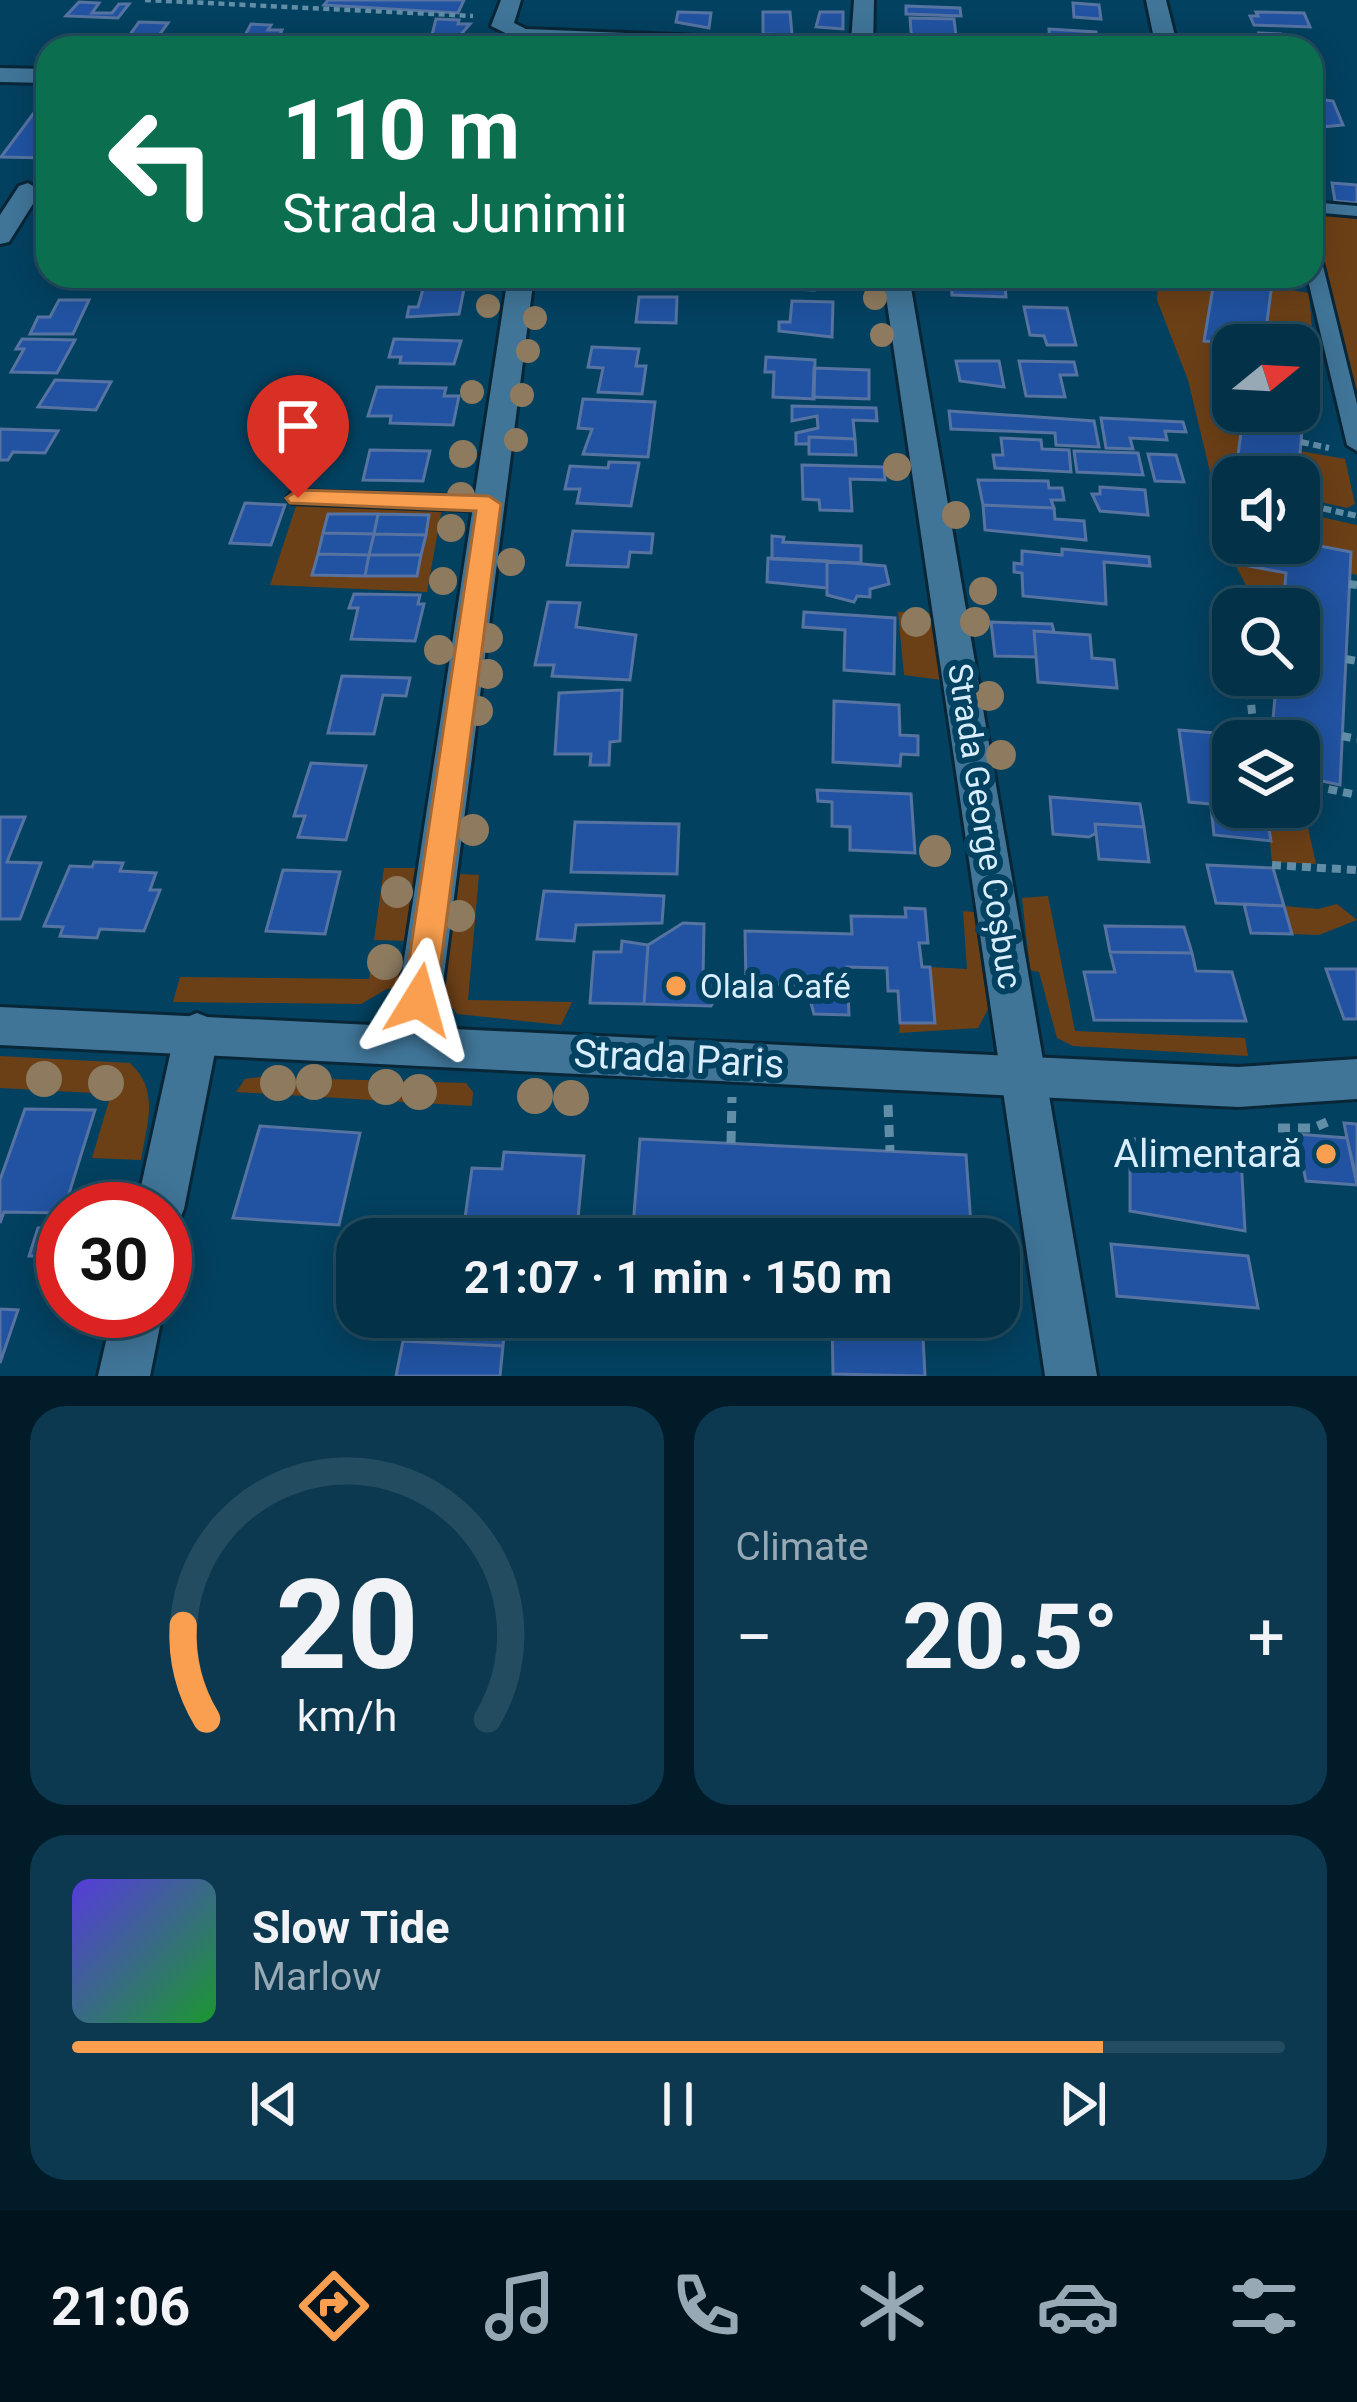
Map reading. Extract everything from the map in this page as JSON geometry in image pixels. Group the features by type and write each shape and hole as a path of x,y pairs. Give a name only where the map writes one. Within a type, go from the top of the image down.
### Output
{"street":[{"path":"862,36 864,0"},
{"path":"1156,0 1164,36"},
{"path":"508,9 502,26 522,35 547,36"},
{"path":"0,75 36,76"},
{"path":"0,236 28,191"},
{"path":"413,1045 519,288"},
{"name":"Strada George Coșbuc","path":"898,288 1071,1376"},
{"name":"Strada Paris","path":"0,1026 197,1032 1238,1087 1357,1079"},
{"path":"166,1182 197,1032"},
{"path":"124,1376 132,1338"}],"lane":[{"path":"1323,208 1357,211"},
{"path":"1319,288 1357,445"},
{"path":"298,498 489,504"}],"path":[{"path":"145,0 508,9"},
{"path":"1320,508 1357,516"},
{"path":"1346,659 1357,661"},
{"path":"1342,736 1357,739"},
{"path":"1320,787 1357,795"},
{"path":"1272,865 1357,870"}],"shaded area":[{"path":"1323,213 1357,214 1357,409 1323,265"},
{"path":"1158,288 1213,288 1204,341 1212,342 1212,432 1241,432 1238,456 1212,456 1212,480 1188,380 1157,300"},
{"path":"1272,288 1309,293 1312,324 1267,321"},
{"path":"1300,451 1345,459 1355,504 1347,508 1320,502 1320,456 1300,456"},
{"path":"297,503 442,508 427,592 270,585"},
{"path":"1320,517 1357,525 1357,575 1350,573 1350,552 1320,546"},
{"path":"1235,564 1286,573 1285,588 1247,588"},
{"path":"898,612 933,613 941,680 904,675"},
{"path":"1269,828 1308,828 1316,864 1272,862"},
{"path":"384,868 417,868 409,941 374,940"},
{"path":"460,874 479,875 468,1000 572,1002 561,1025 457,1014 437,987"},
{"path":"1048,896 1075,1031 1245,1038 1248,1056 1073,1046 1057,1038 1039,972 1030,970 1022,898"},
{"path":"1337,904 1357,920 1319,935 1292,934 1284,906 1318,909"},
{"path":"963,911 974,912 988,1009 978,1028 899,1033 900,1023 934,1023 930,967 967,969"},
{"path":"373,954 409,954 400,988 387,989 361,1004 173,1002 180,977 369,979"},
{"path":"0,1056 130,1063 148,1096 141,1160 92,1158 111,1094 0,1088"},
{"path":"245,1079 466,1083 473,1092 472,1106 236,1092"}],"building":[{"path":"328,0 464,0 458,13 324,5"},
{"path":"79,2 99,3 92,13 112,13 119,4 129,4 118,18 66,16"},
{"path":"1073,3 1099,5 1101,19 1074,17"},
{"path":"906,6 960,8 961,16 906,14"},
{"path":"678,12 711,13 709,28 676,22"},
{"path":"763,12 790,12 792,35 763,34"},
{"path":"820,12 843,12 843,29 816,27"},
{"path":"1256,12 1304,13 1310,27 1254,25 1250,16 1258,16"},
{"path":"910,18 954,19 956,36 911,36"},
{"path":"436,19 470,24 460,36 432,36"},
{"path":"139,22 168,23 159,36 129,36"},
{"path":"251,24 282,30 280,36 245,36"},
{"path":"1049,29 1096,32 1097,36 1049,36"},
{"path":"1323,100 1333,101 1343,125 1323,127"},
{"path":"36,110 36,158 1,157"},
{"path":"1332,183 1357,185 1357,203 1335,201"},
{"path":"952,288 1005,288 1006,297 952,295"},
{"path":"1213,288 1271,288 1267,324 1212,324 1212,342 1204,341"},
{"path":"423,289 464,289 459,314 407,317 409,307 418,307"},
{"path":"639,297 677,297 676,323 636,322"},
{"path":"59,300 89,300 73,334 30,334 38,317 50,317"},
{"path":"792,301 833,302 832,337 779,331 779,322 790,322"},
{"path":"1024,307 1067,308 1076,345 1047,345 1044,336 1030,335"},
{"path":"22,339 75,340 57,373 11,372 24,349 16,349"},
{"path":"394,339 461,341 454,364 400,363 401,357 389,357"},
{"path":"592,347 639,349 636,366 646,366 642,394 598,392 603,368 588,367"},
{"path":"766,357 815,360 814,399 773,397 774,372 765,372"},
{"path":"956,361 999,361 1004,387 960,381"},
{"path":"1019,361 1074,362 1077,375 1060,375 1065,397 1026,396"},
{"path":"814,368 869,370 869,399 813,397"},
{"path":"55,380 111,382 96,410 38,407"},
{"path":"377,387 446,388 444,396 459,396 453,425 390,423 391,416 368,416"},
{"path":"583,399 655,402 648,457 583,454 592,429 578,428"},
{"path":"792,406 876,408 877,421 853,420 855,439 809,437 809,444 796,444 796,433 818,428 817,416 792,421"},
{"path":"949,411 1094,421 1099,447 1056,445 1055,433 951,429"},
{"path":"1101,418 1183,422 1186,432 1165,431 1167,440 1130,438 1133,449 1106,448"},
{"path":"0,429 58,431 45,453 13,452 8,460 0,460"},
{"path":"1241,432 1302,432 1300,456 1238,456"},
{"path":"809,437 855,439 856,455 809,454"},
{"path":"1001,438 1041,440 1042,449 1069,450 1071,472 995,468 993,455 1003,455"},
{"path":"370,450 430,451 423,481 363,480"},
{"path":"1074,451 1138,453 1143,475 1077,472"},
{"path":"1148,454 1176,455 1184,482 1155,481"},
{"path":"609,462 639,463 631,506 577,503 580,489 565,489 570,466 608,468"},
{"path":"802,465 884,467 885,480 850,479 852,511 820,510 819,500 803,499"},
{"path":"978,480 1048,481 1049,488 1062,488 1064,500 1051,500 1054,508 983,505"},
{"path":"1100,487 1145,490 1148,515 1100,511 1092,494 1100,494"},
{"path":"245,503 285,505 271,545 230,543"},
{"path":"983,505 1054,508 1055,519 1084,521 1086,540 985,530"},
{"path":"328,514 378,514 374,534 323,533"},
{"path":"378,514 429,515 426,535 374,534"},
{"path":"573,531 653,534 651,553 630,552 628,567 567,565"},
{"path":"323,533 374,534 369,555 318,554"},
{"path":"374,534 426,535 421,555 369,555"},
{"path":"772,536 784,537 783,542 861,546 861,563 772,559"},
{"path":"1320,546 1351,552 1340,785 1320,781 1320,720 1273,720 1275,696 1320,696 1320,588 1285,588 1286,573 1249,566 1320,564"},
{"path":"1062,549 1149,557 1150,566 1104,562 1106,604 1023,596 1022,573 1014,572 1014,563 1022,564 1022,551 1062,555"},
{"path":"318,554 369,555 365,576 312,575"},
{"path":"369,555 421,555 417,576 365,576"},
{"path":"768,558 827,561 827,588 767,582"},
{"path":"827,561 885,566 889,584 870,589 870,597 857,596 854,602 827,595"},
{"path":"354,594 420,595 418,604 424,604 415,641 351,639 358,608 349,608"},
{"path":"548,602 580,603 576,627 636,635 630,680 552,676 554,665 535,665"},
{"path":"804,612 895,618 894,674 844,670 845,630 803,627"},
{"path":"991,622 1052,624 1054,632 1034,631 1036,657 995,656"},
{"path":"1034,631 1090,635 1092,658 1114,660 1117,688 1038,682"},
{"path":"342,676 410,678 406,696 383,695 374,734 328,733"},
{"path":"622,690 620,741 610,742 609,765 590,765 591,754 555,754 559,693"},
{"path":"834,701 899,705 900,735 918,736 918,755 901,754 900,766 833,762"},
{"path":"1179,730 1212,733 1212,804 1189,802"},
{"path":"311,763 366,766 346,840 298,837 305,816 294,816"},
{"path":"817,790 911,794 915,853 850,850 850,827 832,826 832,802 818,801"},
{"path":"1050,797 1140,804 1144,827 1095,824 1096,833 1089,837 1053,834"},
{"path":"0,817 25,817 7,862 41,863 20,919 0,919"},
{"path":"575,822 679,824 677,874 571,872"},
{"path":"1095,824 1144,827 1149,862 1099,859"},
{"path":"1213,828 1269,828 1271,841 1214,835"},
{"path":"94,862 123,863 120,871 156,873 150,890 160,890 144,931 100,929 97,938 60,936 63,927 44,926 70,866 92,867"},
{"path":"1207,865 1273,868 1284,906 1216,903"},
{"path":"283,870 340,872 325,934 266,931"},
{"path":"544,891 664,896 662,923 576,925 574,941 537,939"},
{"path":"1244,904 1284,906 1292,934 1251,933"},
{"path":"905,908 925,909 928,943 919,943 922,967 930,967 935,1023 900,1023 898,991 888,991 887,968 847,967 849,1015 814,1014 806,985 746,984 745,931 852,934 851,916 906,917"},
{"path":"683,923 704,924 703,979 712,980 719,992 711,1006 644,1004 648,945"},
{"path":"1105,926 1184,927 1192,953 1110,952"},
{"path":"622,941 648,945 644,1004 590,1003 594,952 621,952"},
{"path":"1110,952 1192,953 1196,971 1232,972 1246,1021 1094,1020 1084,972 1115,972"},
{"path":"1326,969 1357,969 1357,1019 1344,1019"},
{"path":"25,1109 95,1110 73,1182 36,1182 36,1213 4,1212 0,1223 0,1180"},
{"path":"1344,1123 1357,1124 1357,1181 1347,1138"},
{"path":"260,1126 360,1133 336,1225 233,1218"},
{"path":"1296,1134 1347,1138 1357,1185 1306,1181"},
{"path":"1130,1138 1241,1157 1245,1231 1130,1211"},
{"path":"640,1139 966,1155 970,1218 634,1218"},
{"path":"504,1152 584,1156 578,1218 465,1218 472,1168 502,1169"},
{"path":"1111,1244 1248,1256 1258,1308 1117,1296"},
{"path":"0,1309 18,1310 0,1363"},
{"path":"404,1338 504,1338 503,1346"},
{"path":"832,1338 923,1338 925,1376 833,1374"},
{"path":"403,1341 503,1346 500,1376 396,1376"}],"place":[{"name":"Olala Café","path":"676,986"},
{"name":"Alimentară","path":"1326,1154"}],"route":[{"path":"298,498 489,504 419,1000"}]}
